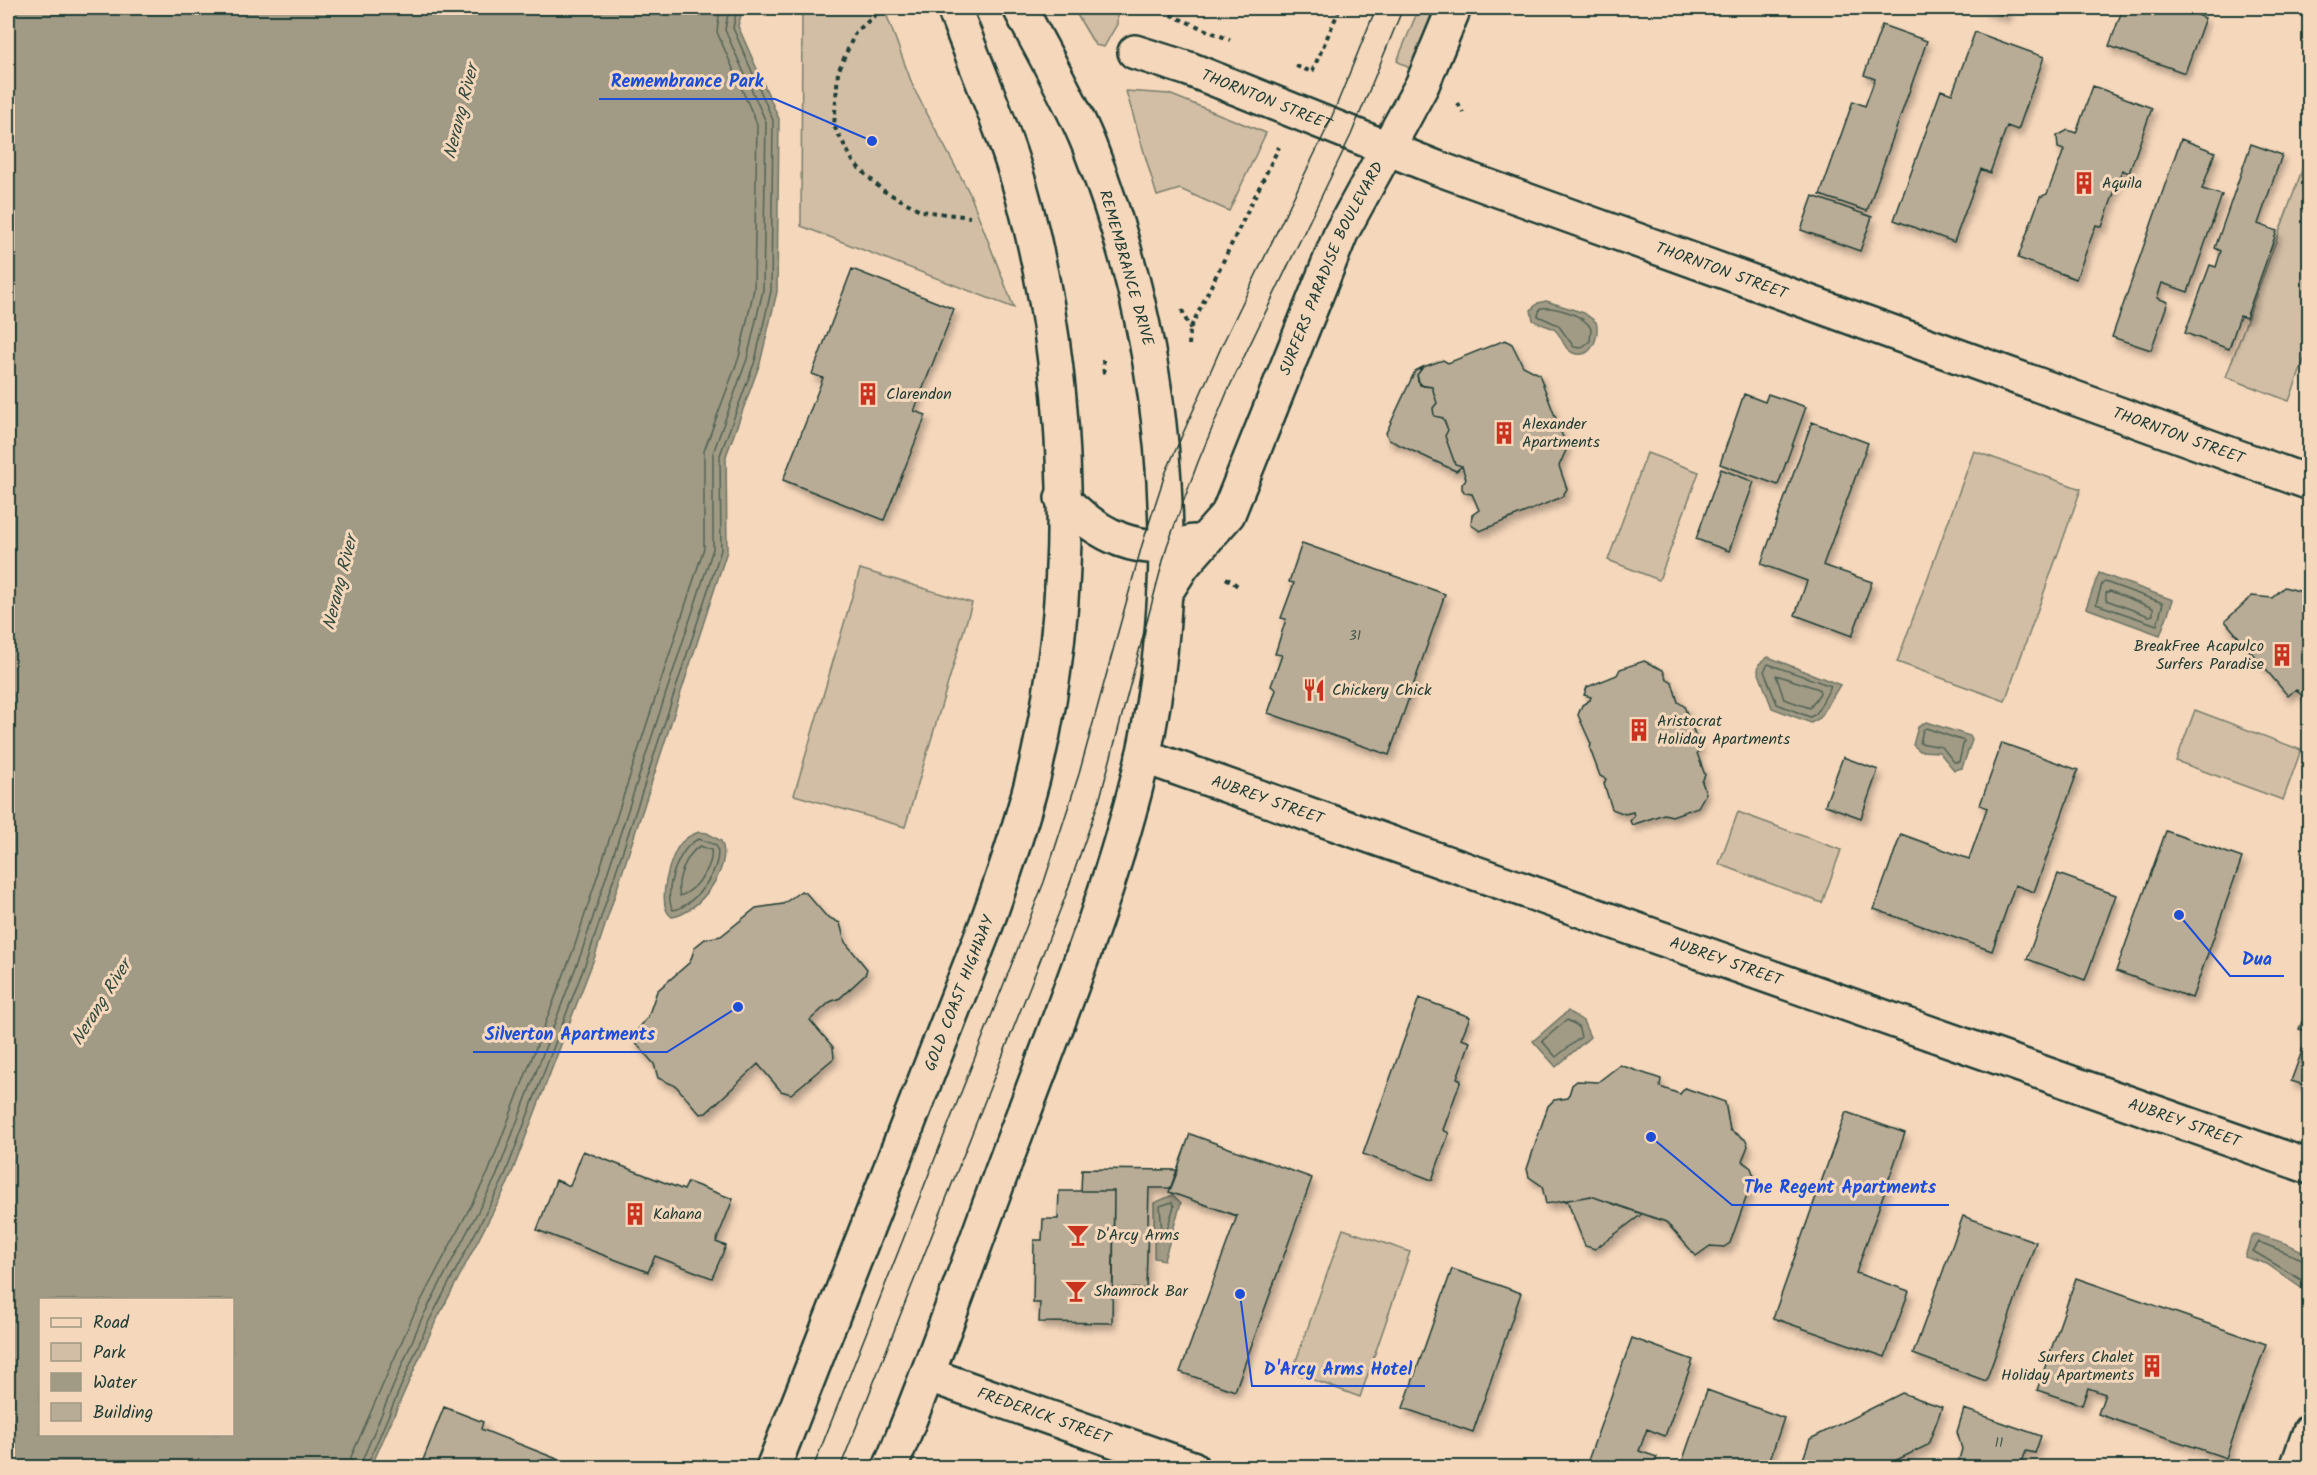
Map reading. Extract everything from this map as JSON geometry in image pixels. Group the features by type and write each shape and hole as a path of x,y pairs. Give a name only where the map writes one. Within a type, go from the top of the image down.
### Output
{"main road":[{"path":"954,8 1002,129 1026,207 1048,305 1060,423 1062,498 1085,521 1109,536 1132,543 1167,546 1193,542 1214,532"},
{"name":"REMEMBRANCE DRIVE","path":"1020,8 1088,143 1145,325 1163,452 1167,546"},
{"name":"SURFERS PARADISE BOULEVARD","path":"1165,593 1183,565 1228,514 1239,492 1341,233 1422,85 1454,8"},
{"name":"THORNTON STREET","path":"1135,52 1189,69 1387,149 2310,483"},
{"name":"GOLD COAST HIGHWAY","path":"773,1467 986,925 1016,841 1036,765 1052,673 1061,588 1062,498"},
{"path":"890,1467 929,1375 1086,948 1143,756 1157,673 1167,546"},
{"name":"AUBREY STREET","path":"1143,756 2310,1167"},
{"name":"FREDERICK STREET","path":"929,1375 1192,1467"},
{"path":"2297,1467 2310,1431"}],"path":[{"path":"883,8 855,33 838,72 834,126 854,163 882,190 922,211 970,217"},
{"path":"1154,8 1234,41"},
{"path":"1290,64 1312,72 1340,8"},
{"path":"1188,351 1190,329 1279,147"},
{"path":"1103,360 1104,377"},
{"path":"1226,578 1238,585"}],"green space":[{"path":"802,8 884,8 914,89 970,194 1014,308 801,226"},
{"path":"1073,8 1117,8 1117,24 1104,47 1095,45"},
{"path":"1419,8 1441,8 1412,70 1397,61"},
{"path":"1126,91 1169,94 1266,133 1229,211 1180,189 1157,196"},
{"path":"2309,151 2309,347 2289,401 2226,377"},
{"path":"1974,451 2081,489 2005,701 1897,662"},
{"path":"1647,453 1699,472 1659,580 1608,560"},
{"path":"860,569 972,603 905,827 794,795"},
{"path":"2195,710 2301,750 2283,800 2176,761"},
{"path":"1738,812 1841,850 1822,903 1719,864"},
{"path":"1343,1229 1410,1252 1360,1397 1292,1372"}],"water":[{"name":"Nerang River","path":"8,8 743,8 738,26 779,119 777,292 760,363 726,456 727,551 595,956 508,1183 434,1325 371,1467 8,1467"},
{"path":"1546,301 1584,313 1596,322 1597,334 1590,350 1580,354 1573,353 1567,349 1555,330 1533,320 1531,310 1538,303"},
{"path":"2099,573 2173,600 2160,635 2086,608"},
{"path":"1768,657 1840,685 1820,718 1811,723 1772,708 1758,671 1759,664"},
{"path":"1926,722 1970,736 1972,740 1962,768 1954,770 1939,752 1920,751 1913,745 1918,727"},
{"path":"699,832 707,833 721,841 724,851 722,863 718,875 702,898 682,914 672,917 667,911 665,902 669,868 682,842"},
{"path":"1568,1011 1583,1021 1590,1037 1556,1067 1533,1041"},
{"path":"1173,1195 1181,1203 1164,1260 1154,1258 1154,1203"},
{"path":"2255,1234 2295,1247 2307,1256 2310,1261 2309,1290 2304,1290 2267,1264 2245,1257 2251,1237"}],"building":[{"path":"1981,8 2009,8 2006,16"},
{"path":"2123,8 2195,8 2193,13 2205,18 2185,73 2109,46"},
{"path":"1882,25 1927,41 1867,211 1820,195 1853,101 1865,106 1875,79 1864,75"},
{"path":"1975,32 2044,57 2018,130 2007,126 1990,173 1981,169 1954,242 1894,220 1941,90 1952,94"},
{"name":"Aquila","path":"2093,86 2152,108 2129,173 2122,170 2102,227 2096,225 2076,279 2018,258 2040,197 2047,194 2064,150 2058,148 2057,136 2068,130 2076,133"},
{"path":"2181,139 2215,152 2202,189 2222,195 2188,292 2162,283 2157,298 2168,302 2151,350 2112,337"},
{"path":"2251,144 2282,155 2258,224 2277,231 2246,318 2240,316 2229,349 2185,333 2210,265 2216,267 2221,251 2215,248"},
{"path":"1813,196 1872,217 1860,251 1801,230"},
{"name":"Clarendon","path":"852,269 954,309 914,411 926,415 884,520 783,480 823,378 812,374"},
{"name":"Alexander Apartments","path":"1505,340 1512,344 1523,366 1539,374 1567,448 1559,466 1567,489 1562,497 1480,531 1471,525 1472,515 1479,510 1472,494 1465,493 1462,489 1462,484 1466,479 1462,466 1455,464 1445,436 1448,430 1443,418 1434,416 1433,408 1437,403 1432,387 1420,385 1417,375 1423,367 1443,360 1448,363"},
{"path":"1423,367 1417,375 1418,381 1423,386 1432,387 1437,403 1433,408 1434,416 1443,418 1448,430 1445,436 1455,464 1462,466 1456,471 1389,440 1386,433 1415,371"},
{"path":"1744,394 1765,402 1768,394 1806,407 1778,485 1720,464"},
{"path":"1812,422 1868,443 1823,565 1872,582 1852,636 1795,615 1807,581 1761,564"},
{"path":"1721,469 1754,482 1729,551 1696,539"},
{"path":"1302,543 1445,594 1389,755 1268,713 1276,690 1271,686 1282,655 1275,654 1286,619 1281,618 1294,583 1289,582"},
{"name":"BreakFree Acapulco Surfers Paradise","path":"2284,587 2299,591 2306,600 2306,609 2310,614 2310,706 2296,689 2288,696 2225,621 2252,596 2272,598"},
{"name":"Aristocrat Holiday Apartments","path":"1644,661 1663,670 1666,678 1672,682 1678,702 1684,706 1700,747 1697,753 1705,775 1702,782 1706,793 1698,807 1672,816 1664,814 1632,825 1630,821 1634,816 1633,812 1625,814 1612,809 1604,784 1606,779 1600,776 1590,749 1591,744 1578,715 1582,705 1591,697 1584,695 1587,687 1617,675 1620,669"},
{"path":"2002,743 2078,770 2034,892 2015,885 1992,951 1874,909 1901,834 1969,859 1987,808 1980,805"},
{"path":"1843,757 1878,770 1861,818 1825,805"},
{"path":"2166,831 2242,858 2192,998 2116,971"},
{"path":"2058,874 2116,895 2085,980 2027,959"},
{"path":"801,891 807,894 826,916 840,923 845,942 867,969 865,975 840,998 830,1002 810,1020 833,1047 834,1058 791,1094 781,1091 758,1064 706,1113 700,1114 676,1086 658,1078 654,1064 634,1041 634,1034 648,1017 657,991 690,962 695,947 705,939 721,936 756,908 783,904"},
{"path":"1419,998 1470,1017 1461,1039 1470,1042 1457,1078 1461,1080 1443,1130 1449,1133 1432,1180 1363,1154"},
{"path":"2310,1002 2310,1087 2291,1081 2309,1032 2299,1029"},
{"path":"1620,1065 1661,1079 1660,1087 1680,1094 1685,1088 1725,1102 1730,1130 1746,1140 1748,1146 1742,1161 1751,1168 1754,1176 1730,1243 1724,1247 1710,1246 1696,1256 1666,1222 1591,1196 1546,1204 1542,1186 1529,1177 1527,1169 1548,1106 1554,1100 1568,1098 1572,1085 1577,1081 1598,1082"},
{"path":"1846,1112 1905,1133 1856,1273 1909,1291 1885,1357 1773,1318"},
{"path":"1190,1134 1312,1178 1235,1391 1180,1372 1237,1216 1169,1192"},
{"name":"Kahana","path":"583,1151 684,1190 688,1182 733,1199 716,1242 726,1246 712,1278 655,1256 648,1272 537,1230 556,1180 570,1186"},
{"path":"1082,1169 1178,1170 1171,1188 1149,1188 1146,1289 1113,1288 1114,1191 1081,1191"},
{"path":"1059,1191 1114,1191 1112,1323 1039,1322 1040,1303 1033,1303 1034,1240 1042,1240 1043,1219 1058,1219"},
{"path":"1591,1196 1642,1214 1595,1249 1585,1246 1567,1200"},
{"path":"1963,1216 2036,1242 1986,1381 1913,1354"},
{"path":"1452,1269 1521,1293 1473,1432 1403,1408"},
{"name":"Surfers Chalet Holiday Apartments","path":"2076,1278 2266,1344 2226,1458 2098,1414 2105,1394 2088,1388 2082,1405 2037,1390"},
{"path":"1632,1338 1693,1360 1665,1436 1647,1429 1639,1451 1657,1457 1653,1468 1591,1468 1586,1466"},
{"path":"1707,1390 1784,1418 1767,1468 1680,1468"},
{"path":"1902,1393 1942,1407 1928,1445 1880,1468 1800,1468 1810,1439"},
{"path":"444,1407 483,1422 481,1429 580,1468 421,1465"},
{"path":"1964,1409 2041,1436 2035,1453 2026,1451 2020,1468 1960,1468 1958,1463 1962,1449 1957,1432"}],"tram line":[{"path":"813,1468 1044,882 1079,774 1142,545 1165,474 1223,343 1328,126 1376,8"},
{"path":"840,1468 1064,900 1100,798 1167,546 1198,462 1228,390 1351,135 1403,8"}],"place":[{"name":"Remembrance Park","path":"872,141"},
{"name":"Aquila","path":"2084,183"},
{"name":"Clarendon","path":"868,394"},
{"name":"Alexander Apartments","path":"1504,433"},
{"name":"BreakFree Acapulco Surfers Paradise","path":"2282,655"},
{"name":"Chickery Chick","path":"1314,690"},
{"name":"Aristocrat Holiday Apartments","path":"1639,730"},
{"name":"Dua","path":"2179,915"},
{"name":"Silverton Apartments","path":"738,1007"},
{"name":"The Regent Apartments","path":"1651,1137"},
{"name":"Kahana","path":"635,1214"},
{"name":"D'Arcy Arms","path":"1078,1235"},
{"name":"Shamrock Bar","path":"1076,1291"},
{"name":"D'Arcy Arms Hotel","path":"1240,1294"},
{"name":"Surfers Chalet Holiday Apartments","path":"2152,1366"}]}
